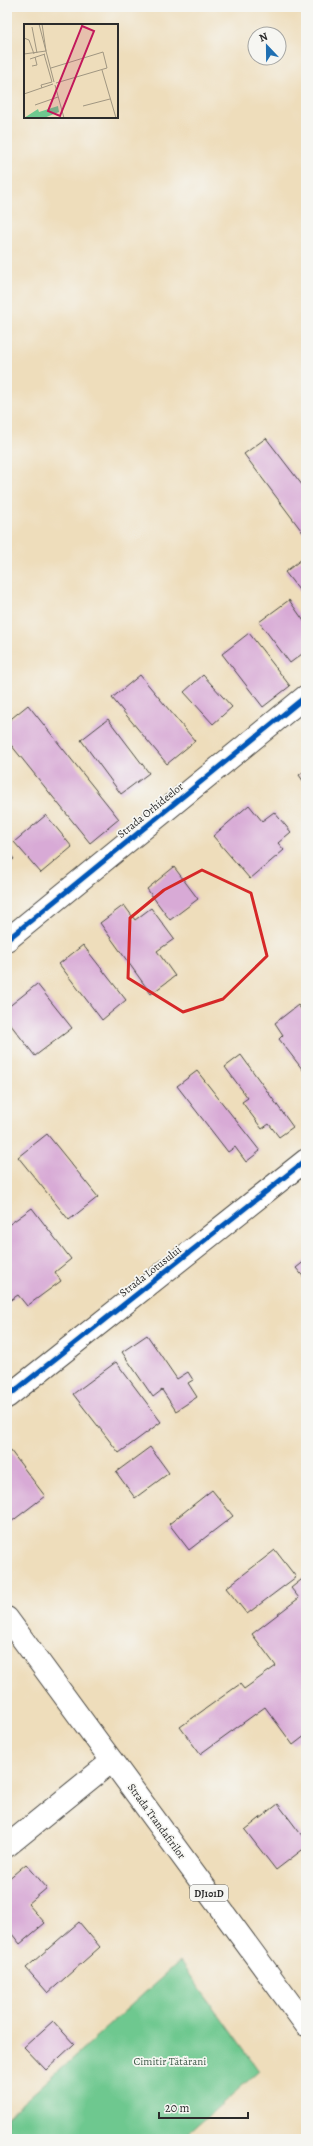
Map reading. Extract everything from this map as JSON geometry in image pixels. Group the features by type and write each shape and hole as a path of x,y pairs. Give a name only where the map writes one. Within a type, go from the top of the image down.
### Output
{"street":[{"name":"Strada Orhideelor","path":"7,940 306,696"},
{"name":"Strada Lotusului","path":"7,1397 306,1160"},
{"name":"Strada Trandafirilor","path":"7,1618 306,2025"},
{"path":"7,1846 112,1761"}],"highlighted area":[{"path":"202,870 251,893 267,956 223,999 183,1012 128,978 130,918 164,890"}],"green space":[{"name":"Cimitir Tătărani","path":"180,1961 259,2071 182,2139 7,2139 7,2117"}],"building":[{"path":"266,438 306,490 306,532 304,534 244,454"},
{"path":"306,556 306,599 285,572"},
{"path":"289,600 306,624 306,651 290,663 259,622"},
{"path":"249,633 290,686 263,707 222,654"},
{"path":"140,675 195,741 167,764 112,698"},
{"path":"203,675 232,707 213,724 184,692"},
{"path":"28,705 119,819 90,843 7,740 7,722"},
{"path":"108,719 149,773 121,794 81,740"},
{"path":"306,770 306,785 299,775"},
{"path":"249,805 262,821 274,812 291,832 278,843 284,850 250,879 213,836"},
{"path":"46,815 72,847 41,873 14,842"},
{"path":"7,850 14,859 7,864"},
{"path":"174,867 198,899 170,920 147,889"},
{"path":"124,905 135,920 151,908 174,939 157,951 175,976 151,994 100,923"},
{"path":"83,945 126,1000 102,1020 59,964"},
{"path":"37,984 72,1028 35,1056 7,1020 7,1008"},
{"path":"298,1005 306,1016 306,1074 279,1039 283,1035 275,1023"},
{"path":"241,1055 293,1127 279,1137 269,1124 262,1129 242,1102 248,1098 225,1067"},
{"path":"197,1071 260,1151 246,1162 235,1147 228,1152 177,1086"},
{"path":"47,1134 98,1197 69,1220 18,1157"},
{"path":"32,1208 71,1259 55,1272 61,1281 27,1306 18,1295 9,1301 7,1298 7,1226"},
{"path":"306,1260 306,1280 296,1268"},
{"path":"147,1335 177,1379 188,1372 193,1380 188,1383 197,1397 176,1411 162,1390 153,1397 122,1352"},
{"path":"116,1362 161,1422 119,1453 73,1394"},
{"path":"7,1446 45,1496 7,1525"},
{"path":"150,1447 169,1473 135,1498 116,1472"},
{"path":"212,1490 233,1516 189,1550 169,1524"},
{"path":"275,1550 296,1577 247,1614 226,1588"},
{"path":"306,1576 306,1735 293,1745 265,1707 200,1754 180,1727 240,1684 244,1689 276,1666 252,1634 299,1598 291,1588"},
{"path":"278,1804 306,1841 306,1847 276,1870 245,1830"},
{"path":"26,1864 47,1888 28,1904 45,1923 20,1944 7,1928 7,1880"},
{"path":"79,1922 100,1947 48,1993 26,1968"},
{"path":"53,2021 74,2044 46,2070 24,2047"}],"cycle path":[{"path":"7,940 306,696"},
{"path":"7,1397 306,1160"}]}
